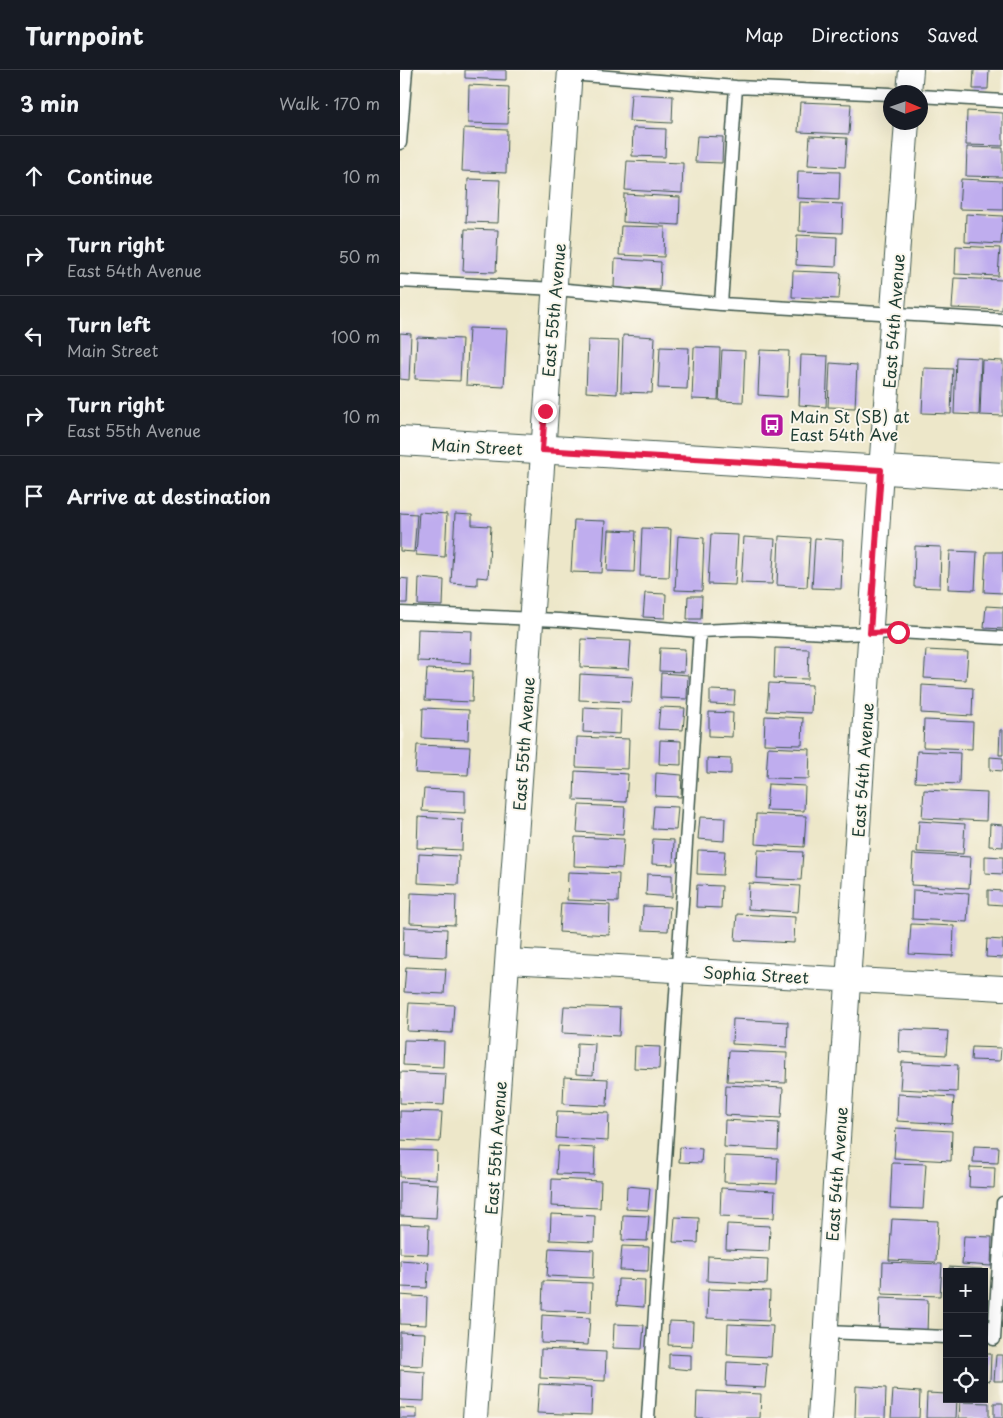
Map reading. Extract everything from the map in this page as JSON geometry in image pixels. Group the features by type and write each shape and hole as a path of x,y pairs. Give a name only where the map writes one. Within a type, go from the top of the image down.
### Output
{"main road":[{"name":"Main Street","path":"400,442 1003,477"}],"street":[{"path":"910,85 911,70"},
{"name":"East 55th Avenue","path":"475,1418 570,72"},
{"name":"East 54th Avenue","path":"820,1418 870,633 906,130"},
{"name":"Sophia Street","path":"508,961 1003,988"}],"lane":[{"path":"400,143 406,70"},
{"path":"570,72 736,87 883,94"},
{"path":"721,304 736,87"},
{"path":"928,96 1003,101"},
{"path":"400,281 556,289 721,304 1003,320"},
{"path":"400,612 700,631 746,629 845,634 898,632 1003,638"},
{"path":"648,1418 700,631"},
{"path":"994,1339 1003,1203"},
{"path":"826,1332 943,1337"}],"building":[{"path":"465,70 506,70 506,80 465,78"},
{"path":"974,70 989,70 988,89 973,89"},
{"path":"469,85 509,87 508,124 468,123"},
{"path":"631,94 673,96 672,123 629,121"},
{"path":"800,102 851,104 849,134 798,132"},
{"path":"967,111 1003,113 1003,146 966,145"},
{"path":"464,128 507,130 506,173 462,171"},
{"path":"633,128 666,129 665,157 632,156"},
{"path":"697,136 723,137 722,163 695,162"},
{"path":"810,136 847,138 845,167 808,165"},
{"path":"967,147 1003,148 1003,177 966,176"},
{"path":"627,161 683,163 682,193 625,190"},
{"path":"798,171 840,172 839,200 797,198"},
{"path":"468,179 500,180 498,223 466,222"},
{"path":"961,179 1003,181 1003,210 959,209"},
{"path":"624,194 680,197 679,225 623,222"},
{"path":"800,202 843,204 842,233 799,231"},
{"path":"966,214 1003,216 1001,244 965,242"},
{"path":"621,226 665,227 664,257 619,255"},
{"path":"465,229 498,230 496,272 463,271"},
{"path":"797,235 837,237 836,267 796,265"},
{"path":"956,246 1000,248 998,276 955,274"},
{"path":"615,259 661,262 660,290 614,288"},
{"path":"793,271 841,273 839,299 792,297"},
{"path":"954,278 1003,280 1002,310 952,308"},
{"path":"469,328 507,329 504,387 466,385"},
{"path":"400,333 411,334 409,380 400,379"},
{"path":"623,335 655,337 652,393 621,392"},
{"path":"417,337 462,339 460,381 415,379"},
{"path":"588,340 619,341 617,394 586,392"},
{"path":"660,347 689,348 687,389 658,388"},
{"path":"694,347 720,348 718,400 692,399"},
{"path":"722,350 745,351 743,402 719,401"},
{"path":"760,350 789,351 787,397 758,395"},
{"path":"801,355 828,356 826,407 799,405"},
{"path":"956,357 981,358 979,415 954,414"},
{"path":"982,360 1003,361 1003,416 980,415"},
{"path":"830,363 857,365 855,408 828,407"},
{"path":"924,368 953,369 951,414 922,413"},
{"path":"419,512 447,514 445,557 416,555"},
{"path":"400,513 417,514 414,552 400,551"},
{"path":"455,514 472,515 472,525 491,526 488,578 477,577 477,585 451,583"},
{"path":"574,520 605,521 602,573 571,572"},
{"path":"642,528 671,529 669,577 640,576"},
{"path":"609,530 636,531 634,572 607,571"},
{"path":"711,534 738,535 735,585 708,584"},
{"path":"678,536 704,538 702,591 675,590"},
{"path":"779,536 810,538 807,587 777,585"},
{"path":"744,537 775,539 772,584 741,583"},
{"path":"815,538 843,540 841,589 812,588"},
{"path":"915,546 941,547 940,588 914,587"},
{"path":"950,551 977,552 975,590 948,589"},
{"path":"986,552 1003,552 1003,593 984,592"},
{"path":"400,578 408,579 407,603 400,603"},
{"path":"419,578 444,580 443,606 418,605"},
{"path":"645,593 666,594 665,618 643,617"},
{"path":"688,596 702,596 701,619 687,619"},
{"path":"986,606 1003,607 1003,629 984,628"},
{"path":"418,629 472,631 471,663 417,661"},
{"path":"581,639 631,641 629,669 580,667"},
{"path":"660,648 685,649 684,672 659,671"},
{"path":"775,648 809,649 808,679 774,678"},
{"path":"926,650 968,652 966,680 924,678"},
{"path":"427,669 473,671 472,702 425,700"},
{"path":"661,673 688,675 687,699 660,698"},
{"path":"580,674 633,677 631,702 579,700"},
{"path":"769,683 812,685 811,713 767,711"},
{"path":"922,685 973,688 972,716 921,713"},
{"path":"710,690 735,691 734,705 710,704"},
{"path":"584,707 621,709 620,734 583,732"},
{"path":"660,707 685,708 683,730 658,729"},
{"path":"423,708 469,710 468,740 422,738"},
{"path":"709,712 733,713 732,737 709,736"},
{"path":"765,716 803,718 802,745 764,744"},
{"path":"924,720 973,722 972,749 923,747"},
{"path":"1000,730 1003,730 1003,755 999,755"},
{"path":"577,737 629,739 628,769 576,767"},
{"path":"660,740 681,741 681,765 659,764"},
{"path":"417,745 470,747 468,775 415,773"},
{"path":"768,747 810,749 809,779 766,778"},
{"path":"917,751 960,753 959,784 915,782"},
{"path":"990,757 1003,758 1003,771 990,770"},
{"path":"707,758 731,759 731,774 707,773"},
{"path":"575,771 628,774 626,802 574,800"},
{"path":"656,773 682,775 681,797 655,796"},
{"path":"768,784 805,786 804,811 766,810"},
{"path":"424,789 465,791 465,813 422,811"},
{"path":"924,790 987,793 986,821 922,818"},
{"path":"579,805 625,807 623,835 577,832"},
{"path":"654,806 678,807 676,830 652,829"},
{"path":"756,814 806,816 804,847 755,844"},
{"path":"418,817 463,820 462,850 417,848"},
{"path":"700,817 725,818 724,841 698,839"},
{"path":"919,821 965,824 963,854 917,852"},
{"path":"990,824 1003,825 1003,847 989,846"},
{"path":"575,837 624,839 622,868 574,866"},
{"path":"653,839 674,840 673,865 652,864"},
{"path":"698,850 725,851 723,875 697,874"},
{"path":"758,850 803,852 801,880 757,878"},
{"path":"419,854 459,856 458,885 418,883"},
{"path":"913,854 971,857 969,888 911,885"},
{"path":"985,856 1003,857 1003,874 985,873"},
{"path":"568,872 619,874 618,902 567,900"},
{"path":"647,874 672,875 672,897 646,895"},
{"path":"749,883 800,886 798,912 748,909"},
{"path":"697,885 722,886 721,908 696,907"},
{"path":"913,890 969,893 967,922 912,919"},
{"path":"988,890 1003,891 1003,905 988,904"},
{"path":"411,893 456,895 455,925 410,923"},
{"path":"561,903 610,905 609,935 559,932"},
{"path":"643,906 670,907 668,931 642,930"},
{"path":"737,914 795,917 794,943 735,940"},
{"path":"911,924 954,926 953,956 909,954"},
{"path":"404,927 447,929 446,957 403,955"},
{"path":"987,939 1003,940 1003,958 986,957"},
{"path":"406,967 446,969 444,994 404,992"},
{"path":"409,1003 454,1005 452,1033 407,1031"},
{"path":"564,1006 620,1008 619,1036 562,1033"},
{"path":"733,1019 788,1022 787,1047 732,1044"},
{"path":"900,1029 948,1031 946,1055 899,1052"},
{"path":"404,1040 444,1041 443,1067 403,1065"},
{"path":"577,1043 595,1044 593,1075 576,1074"},
{"path":"635,1046 660,1047 659,1069 634,1068"},
{"path":"972,1047 1001,1048 1000,1061 971,1060"},
{"path":"729,1051 787,1053 786,1083 727,1081"},
{"path":"902,1062 958,1065 957,1092 900,1089"},
{"path":"400,1072 446,1074 444,1105 400,1103"},
{"path":"564,1077 608,1079 607,1106 563,1104"},
{"path":"726,1085 783,1088 781,1118 725,1115"},
{"path":"898,1094 954,1097 952,1124 897,1121"},
{"path":"400,1111 442,1112 440,1142 400,1140"},
{"path":"557,1111 609,1113 608,1141 556,1138"},
{"path":"725,1120 779,1123 778,1150 724,1147"},
{"path":"896,1128 952,1131 951,1161 894,1158"},
{"path":"558,1146 595,1148 594,1175 556,1174"},
{"path":"974,1146 999,1147 998,1163 973,1162"},
{"path":"680,1147 702,1149 701,1163 679,1162"},
{"path":"400,1150 437,1151 436,1179 400,1177"},
{"path":"725,1156 778,1158 777,1184 724,1182"},
{"path":"892,1163 926,1164 923,1209 890,1208"},
{"path":"970,1167 995,1168 994,1188 969,1187"},
{"path":"552,1179 601,1181 600,1208 551,1206"},
{"path":"400,1182 438,1184 436,1218 400,1216"},
{"path":"627,1186 650,1188 648,1210 626,1209"},
{"path":"721,1188 775,1191 774,1218 720,1216"},
{"path":"551,1214 595,1216 594,1242 550,1240"},
{"path":"623,1215 649,1216 647,1241 622,1240"},
{"path":"675,1217 699,1218 698,1243 673,1242"},
{"path":"892,1219 938,1221 936,1262 889,1260"},
{"path":"400,1224 429,1225 428,1254 400,1253"},
{"path":"727,1224 770,1226 769,1251 726,1249"},
{"path":"964,1236 992,1237 991,1266 962,1264"},
{"path":"622,1246 649,1247 648,1271 620,1270"},
{"path":"549,1248 594,1250 593,1278 547,1276"},
{"path":"708,1256 768,1259 767,1284 707,1281"},
{"path":"400,1260 429,1262 427,1288 400,1287"},
{"path":"883,1262 942,1264 940,1296 882,1294"},
{"path":"618,1279 645,1280 644,1307 617,1305"},
{"path":"543,1281 592,1283 591,1312 542,1310"},
{"path":"708,1289 770,1291 769,1321 707,1318"},
{"path":"400,1295 427,1297 426,1325 400,1324"},
{"path":"880,1298 928,1300 927,1333 879,1330"},
{"path":"542,1315 590,1318 588,1345 541,1343"},
{"path":"669,1321 693,1322 692,1346 668,1345"},
{"path":"614,1324 644,1325 642,1349 613,1348"},
{"path":"728,1324 773,1326 771,1357 727,1355"},
{"path":"400,1332 425,1333 423,1366 400,1365"},
{"path":"541,1349 606,1352 605,1381 540,1378"},
{"path":"669,1354 691,1355 691,1370 669,1368"},
{"path":"988,1354 991,1354 990,1381 988,1381"},
{"path":"996,1355 1003,1355 1003,1381 994,1381"},
{"path":"727,1362 767,1364 765,1388 726,1386"},
{"path":"400,1370 425,1372 424,1401 400,1400"},
{"path":"539,1384 592,1387 591,1415 537,1413"},
{"path":"856,1386 886,1388 885,1418 855,1418"},
{"path":"893,1390 920,1392 919,1418 891,1418"},
{"path":"697,1391 761,1394 760,1418 696,1418"},
{"path":"927,1393 943,1394 943,1403 957,1403 956,1418 926,1418"},
{"path":"960,1403 989,1403 989,1418 959,1418"},
{"path":"994,1403 1003,1403 1003,1418 994,1418"},
{"path":"400,1408 417,1409 417,1418 400,1418"}],"place":[{"name":"Main St (SB) at East 54th Ave","path":"772,425"}],"route":[{"path":"545,411 542,450 881,470 870,633 898,632"}]}
